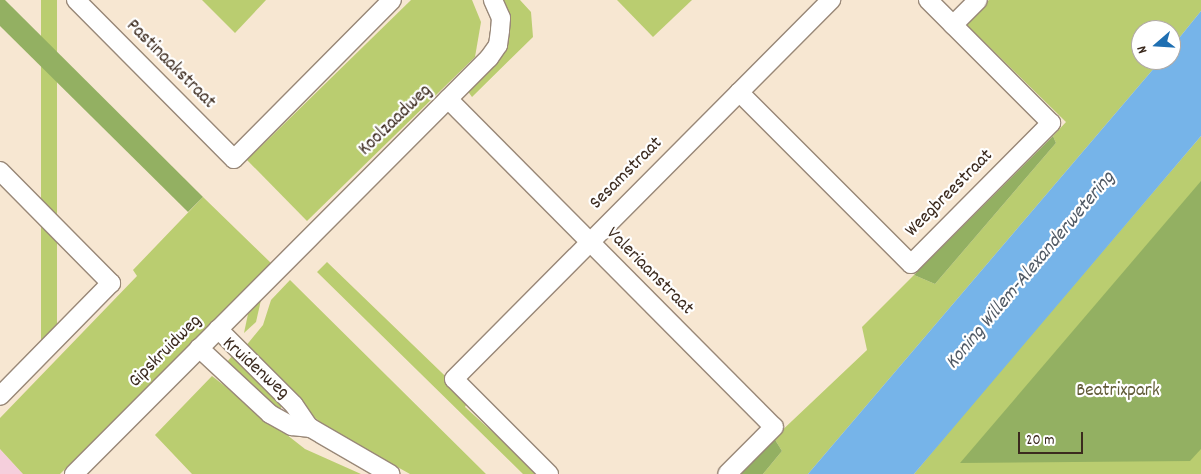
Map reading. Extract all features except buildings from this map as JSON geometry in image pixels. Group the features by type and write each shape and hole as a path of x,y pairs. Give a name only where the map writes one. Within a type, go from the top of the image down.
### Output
{"street":[{"name":"Pastinaakstraat","path":"76,0 234,159 392,0"},
{"name":"Koolzaadweg","path":"288,259 489,58 498,45 501,18 493,0"},
{"name":"Sesamstraat","path":"549,474 454,379 831,0"},
{"path":"928,0 953,25 978,0"},
{"name":"Weegbreestraat","path":"739,92 911,264 1051,123 953,25"},
{"name":"Valeriaanstraat","path":"448,99 774,428 728,474"},
{"path":"0,170 111,283 0,396"},
{"name":"Gipskruidweg","path":"74,474 288,259"},
{"name":"Kruidenweg","path":"218,330 294,405 310,428"},
{"name":"Kruidenweg","path":"199,348 270,414 292,426 310,428 390,474"}],"shaded area":[{"path":"0,449 23,474 0,474"}],"green space":[{"path":"0,0 5,0 203,197 188,212 0,26"},
{"path":"41,0 57,0 57,342 41,342"},
{"path":"202,0 266,0 235,33"},
{"path":"411,0 472,0 481,22 475,57 307,221 247,160"},
{"path":"502,0 520,0 531,12 533,37 472,97 467,90 504,50"},
{"path":"617,0 692,0 653,37"},
{"path":"989,0 1201,0 1201,11 1181,36 1181,20 1131,20 1131,70 1152,70 808,474 763,474 782,451 774,438 867,350 862,327 914,275 935,284 1056,143 1053,136 1066,122 966,24"},
{"path":"1053,136 1056,143 935,284 914,275"},
{"name":"Beatrixpark","path":"1201,136 1201,474 914,474 967,410"},
{"name":"Beatrixpark","path":"1201,181 1201,449 1190,461 960,463"},
{"path":"203,197 272,264 60,474 23,474 0,449 0,418 137,276 133,270"},
{"path":"327,262 469,399 465,407 539,474 523,474 317,272"},
{"path":"290,280 486,474 410,474 327,428 306,410 245,347 263,325 271,300"},
{"path":"261,300 256,322 244,333 248,314"},
{"path":"233,355 283,402 280,410 274,409 227,362"},
{"path":"212,376 305,449 361,474 192,474 155,435"},
{"path":"774,438 782,451 763,474 741,474"}],"water":[{"name":"Koning Willem-Alexanderwetering","path":"1201,11 1201,136 914,474 808,474 1152,70 1181,70 1181,36"}]}
